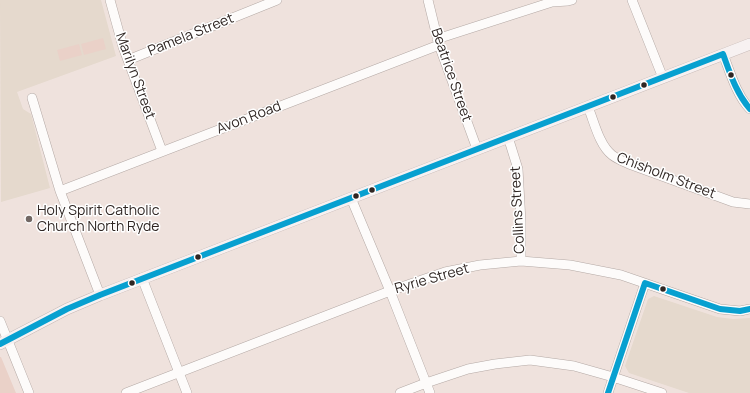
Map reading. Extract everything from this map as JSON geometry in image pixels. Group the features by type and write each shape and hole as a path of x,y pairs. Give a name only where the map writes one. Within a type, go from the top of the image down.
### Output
{"main road":[{"path":"4,342 67,309 142,278 750,44"}],"street":[{"name":"Marilyn Street","path":"110,0 123,47 162,151"},
{"name":"Pamela Street","path":"128,60 277,0"},
{"name":"Beatrice Street","path":"428,0 438,42 477,149"},
{"name":"Avon Road","path":"60,191 438,42 551,1 572,0"},
{"path":"632,0 663,78"},
{"path":"724,54 738,92 742,100 750,109"},
{"path":"32,98 60,191 100,295"},
{"name":"Chisholm Street","path":"588,107 604,146 607,151 617,159 733,202 750,204"},
{"name":"Collins Street","path":"508,137 518,169 521,222 521,261"},
{"path":"351,198 390,291 430,393"},
{"name":"Ryrie Street","path":"126,393 390,291 445,272 480,265 521,261 570,265 621,275 720,309 740,311 750,309"},
{"path":"142,278 187,393"},
{"path":"608,393 645,283"},
{"path":"0,321 4,342 29,393"},
{"path":"400,393 468,369 530,360 574,366 662,393"}],"shaded area":[{"path":"0,0 101,0 116,56 17,92 23,109 31,114 50,188 1,202"},
{"path":"103,38 106,49 84,55 81,44"},
{"path":"79,44 82,55 60,61 57,50"},
{"path":"654,296 717,317 733,319 750,318 750,393 689,393 629,373 625,366 648,299"},
{"path":"1,357 16,393 0,393"}],"transit line":[{"path":"723,54 737,90 750,109"},
{"path":"0,344 67,309 100,295 723,54"},
{"path":"645,283 720,309 740,311 750,309"},
{"path":"608,393 645,283"}],"place":[{"name":"Holy Spirit Catholic Church North Ryde","path":"29,219"}]}
